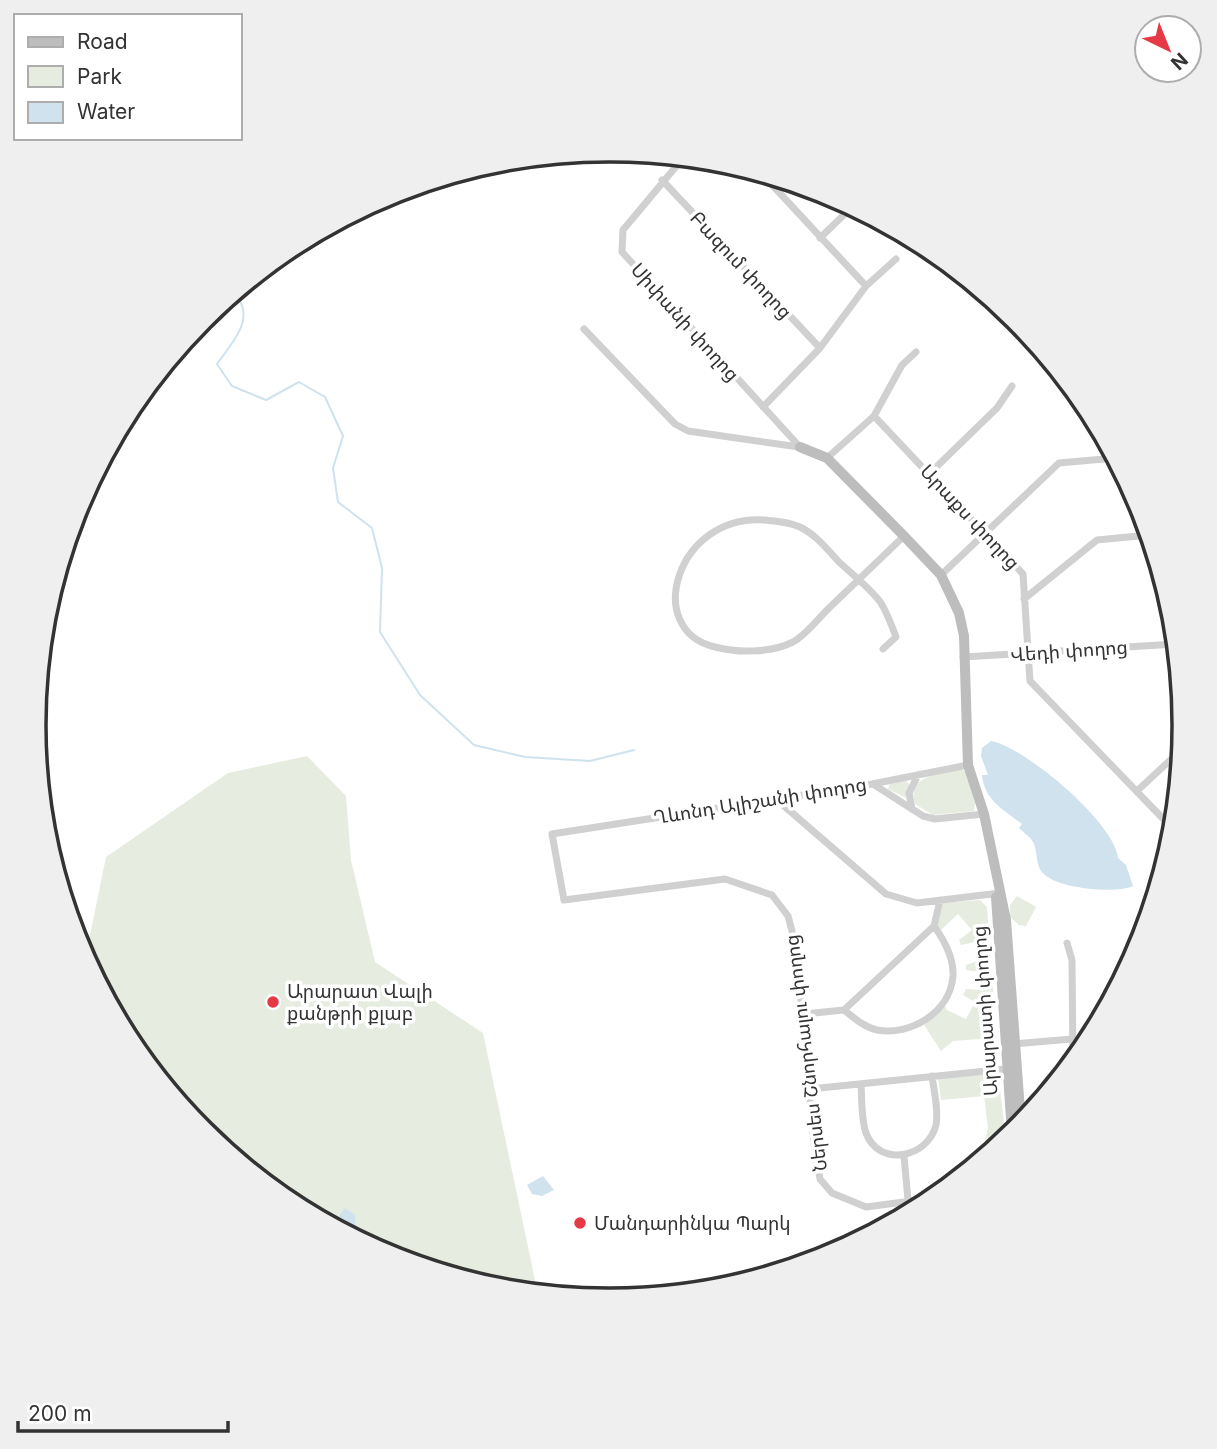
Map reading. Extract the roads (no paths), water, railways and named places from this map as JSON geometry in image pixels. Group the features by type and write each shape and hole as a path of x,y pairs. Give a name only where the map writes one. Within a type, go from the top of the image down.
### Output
{"street":[{"name":"Սիփանի փողոց","path":"676,166 623,230 622,252 800,447"},
{"name":"Բազում փողոց","path":"662,180 820,348"},
{"path":"773,187 866,286"},
{"path":"820,238 845,214"},
{"path":"763,407 820,348 866,286 896,259"},
{"path":"584,329 676,424 688,431 800,447"},
{"path":"827,458 874,416 902,365 916,352"},
{"path":"929,474 998,408 1012,386"},
{"name":"Արաքս փողոց","path":"874,416 1023,573 1030,681 1164,819"},
{"name":"Արարատի փողոց","path":"800,447 827,458 904,536 941,575 959,614 968,765 984,814 998,891 1009,1045 1019,1110"},
{"path":"941,575 1059,463 1104,459"},
{"path":"883,649 897,637 881,604 858,580 810,533 799,526 748,521 718,528 698,542 680,571 676,596 684,629 698,640 718,648 761,650 796,640 858,580 904,536"},
{"path":"1024,599 1097,540 1139,537"},
{"name":"Վեդի փողոց","path":"963,657 1166,645"},
{"path":"1137,791 1170,760"},
{"name":"Ղևոնդ Ալիշանի փողոց","path":"565,900 552,834 872,784 968,765"},
{"path":"912,808 909,793 919,775"},
{"path":"872,784 912,808 917,814 935,818 984,814"},
{"path":"775,799 886,894 917,903 998,891"},
{"name":"Ներսես Շնորհալու փողոց","path":"565,900 725,879 772,895 788,916 796,946 814,1143 820,1179 832,1193 866,1207 908,1200"},
{"path":"804,1014 844,1010 934,926 940,900"},
{"path":"844,1010 857,1021 875,1030 897,1031 917,1026 935,1013 946,997 953,977 951,957 934,926"},
{"path":"1067,943 1072,960 1072,1044"},
{"path":"1009,1045 1072,1039"},
{"name":"Արարատի փողոց","path":"1009,1045 1006,1069 1011,1119"},
{"path":"810,1090 1006,1069"},
{"path":"861,1084 866,1133 881,1150 904,1156 926,1145 936,1123 932,1076"},
{"path":"904,1156 908,1200"}],"water":[{"path":"991,741 1006,746 1045,771 1085,807 1113,843 1118,858 1126,865 1133,886 1114,890 1075,887 1053,880 1042,872 1033,842 1019,828 1022,824 996,804 984,784 982,775 988,775 981,756 982,748"},
{"path":"543,1176 554,1190 542,1196 532,1194 527,1185"},
{"path":"345,1208 355,1215 356,1227 340,1219"}],"waterway":[{"path":"239,300 243,311 240,329 217,364 232,386 266,400 299,382 325,397 343,436 333,468 338,502 372,528 382,568 380,632 420,695 474,745 525,757 590,761 634,750"}],"place":[{"name":"Արարատ Վալի քանթրի քլաբ","path":"273,1002"},
{"name":"Մանդարինկա Պարկ","path":"580,1223"}]}
